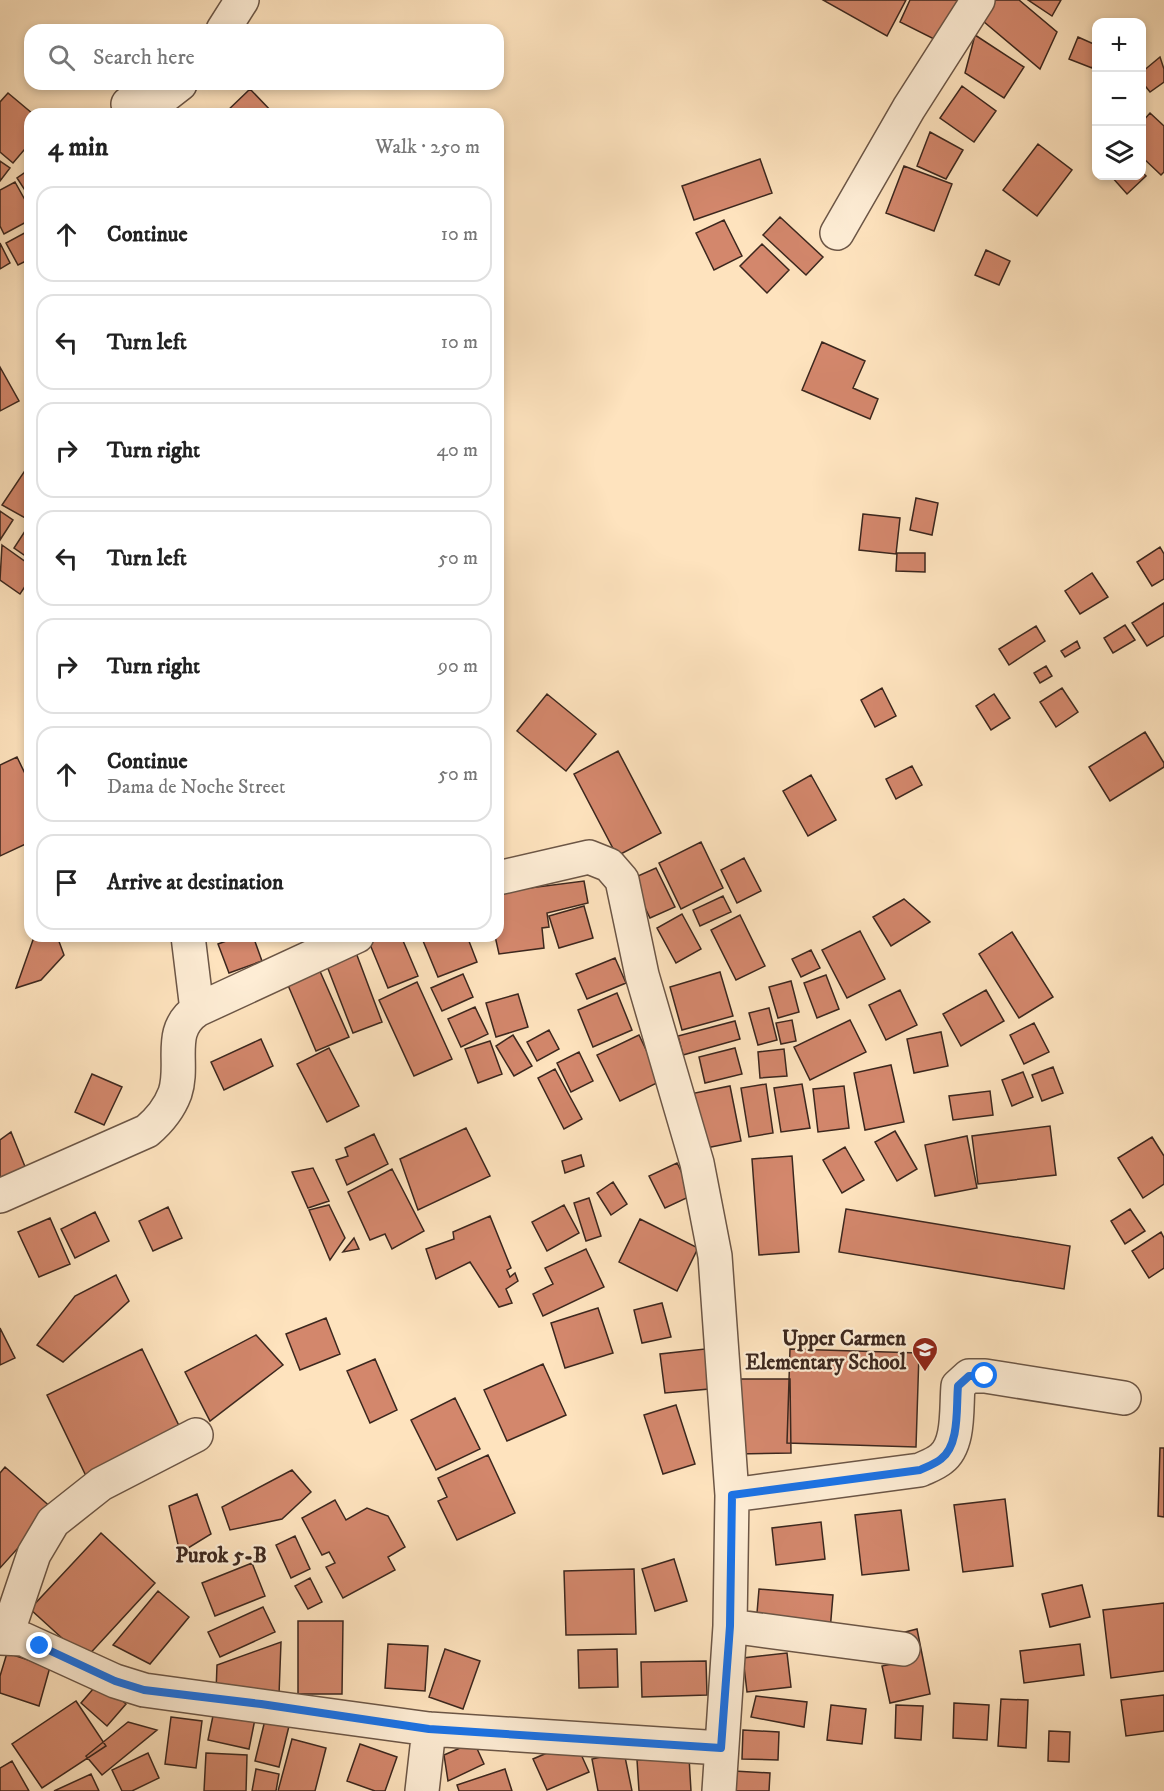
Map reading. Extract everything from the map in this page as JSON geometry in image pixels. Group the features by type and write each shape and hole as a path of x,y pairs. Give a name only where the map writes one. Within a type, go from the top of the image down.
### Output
{"street":[{"path":"227,24 242,0"},
{"path":"837,233 909,108 978,0"},
{"path":"129,104 162,98 172,90"},
{"path":"504,877 589,857 609,865 622,880 642,975 697,1163 715,1256 732,1495 730,1626 718,1791"},
{"path":"189,942 197,1010"},
{"path":"0,1196 147,1131 163,1118 175,1091 180,1032 185,1019 197,1010 344,942"},
{"path":"732,1495 920,1470 942,1459 950,1449 954,1435 958,1386 969,1376 985,1376 1125,1398"},
{"path":"196,1435 101,1484 53,1522 34,1554 3,1638 40,1646 115,1681 144,1690 261,1704 429,1729 721,1748"},
{"path":"730,1626 903,1649"},
{"path":"422,1791 429,1729"}],"building":[{"path":"823,0 906,0 887,36"},
{"path":"910,0 961,0 940,42 900,22"},
{"path":"991,0 1019,0 1057,32 1040,69 977,16"},
{"path":"1028,0 1061,0 1052,16"},
{"path":"975,35 1024,67 1004,98 965,73"},
{"path":"1078,37 1092,43 1092,68 1069,59"},
{"path":"1160,57 1164,69 1164,82 1150,92 1146,87 1146,69"},
{"path":"962,86 996,111 974,142 940,118"},
{"path":"251,90 268,108 230,108"},
{"path":"8,93 26,108 24,108 24,150 13,163 0,152 0,102"},
{"path":"1150,113 1164,126 1164,172 1161,175 1146,161 1146,118"},
{"path":"930,132 963,150 946,179 917,166"},
{"path":"1038,144 1072,170 1037,216 1003,190"},
{"path":"760,159 772,193 694,220 682,186"},
{"path":"0,161 10,168 0,181"},
{"path":"904,166 952,184 934,231 886,213"},
{"path":"24,173 24,189 17,178"},
{"path":"1115,180 1142,180 1127,194"},
{"path":"15,182 24,198 24,223 4,234 0,226 0,190"},
{"path":"780,217 823,257 806,275 763,235"},
{"path":"724,220 742,256 714,270 696,233"},
{"path":"24,233 24,262 18,265 6,243"},
{"path":"0,243 10,263 0,269"},
{"path":"762,244 789,270 767,293 740,266"},
{"path":"986,250 1010,261 999,285 975,275"},
{"path":"822,342 865,361 853,388 878,399 870,419 802,390"},
{"path":"0,367 19,401 0,411"},
{"path":"24,472 24,517 2,505"},
{"path":"916,498 938,503 932,535 910,530"},
{"path":"0,511 13,520 0,540"},
{"path":"863,514 900,518 896,554 859,550"},
{"path":"24,533 24,555 14,548"},
{"path":"2,545 24,561 24,588 20,594 0,580"},
{"path":"1160,547 1164,554 1164,579 1152,586 1137,562"},
{"path":"897,553 925,553 925,572 896,571"},
{"path":"1092,573 1108,597 1080,614 1065,591"},
{"path":"1164,603 1164,636 1147,646 1132,623"},
{"path":"1125,625 1135,640 1113,653 1104,638"},
{"path":"1036,626 1045,641 1009,665 999,649"},
{"path":"1077,641 1080,648 1065,657 1061,651"},
{"path":"1046,666 1052,676 1040,683 1034,673"},
{"path":"882,688 896,716 875,727 861,700"},
{"path":"1062,688 1078,712 1056,727 1040,702"},
{"path":"547,694 596,734 566,771 517,731"},
{"path":"994,694 1010,718 991,730 976,706"},
{"path":"1145,732 1164,763 1164,767 1110,801 1089,767"},
{"path":"618,751 661,833 617,856 574,774"},
{"path":"17,757 24,772 24,845 0,856 0,765"},
{"path":"912,766 922,785 896,799 886,779"},
{"path":"811,775 836,820 808,836 783,791"},
{"path":"701,842 723,888 681,909 659,863"},
{"path":"744,858 761,891 737,903 721,870"},
{"path":"656,868 675,907 650,918 631,879"},
{"path":"584,881 588,903 547,913 549,927 542,928 544,948 499,954 496,942 504,942 504,891"},
{"path":"723,896 731,912 700,926 693,910"},
{"path":"904,899 930,922 891,946 873,917"},
{"path":"584,906 593,938 559,948 549,916"},
{"path":"682,914 701,949 676,963 657,928"},
{"path":"740,915 765,966 736,980 711,930"},
{"path":"860,931 885,979 847,998 822,950"},
{"path":"1012,932 1053,997 1019,1018 979,954"},
{"path":"32,942 59,942 64,955 41,980 16,988"},
{"path":"255,942 262,961 229,973 218,944"},
{"path":"369,942 404,942 418,976 388,988"},
{"path":"423,942 469,942 477,962 438,977"},
{"path":"355,950 382,1022 353,1033 325,961"},
{"path":"811,950 820,968 801,977 792,959"},
{"path":"615,958 626,983 587,999 576,974"},
{"path":"319,969 349,1037 316,1051 287,983"},
{"path":"720,972 733,1016 682,1030 670,987"},
{"path":"463,974 473,997 442,1011 431,988"},
{"path":"826,975 839,1009 817,1018 804,983"},
{"path":"791,981 799,1012 778,1018 769,987"},
{"path":"417,982 452,1059 414,1076 379,1000"},
{"path":"900,990 917,1025 886,1040 869,1005"},
{"path":"986,990 1004,1021 961,1046 943,1014"},
{"path":"617,993 632,1030 593,1047 578,1010"},
{"path":"518,994 528,1027 496,1037 486,1003"},
{"path":"475,1007 488,1034 461,1047 448,1019"},
{"path":"769,1008 777,1040 758,1045 749,1013"},
{"path":"792,1020 796,1041 781,1044 776,1023"},
{"path":"850,1020 866,1052 810,1080 794,1047"},
{"path":"735,1021 740,1039 683,1055 678,1036"},
{"path":"1034,1023 1049,1052 1024,1064 1010,1035"},
{"path":"549,1030 559,1049 537,1061 527,1042"},
{"path":"941,1032 948,1066 914,1073 907,1039"},
{"path":"513,1035 532,1066 514,1076 496,1046"},
{"path":"639,1035 661,1081 620,1101 597,1055"},
{"path":"261,1039 273,1066 224,1090 211,1062"},
{"path":"490,1041 502,1074 478,1083 465,1049"},
{"path":"329,1048 359,1106 327,1122 297,1064"},
{"path":"735,1048 742,1074 705,1083 699,1057"},
{"path":"784,1049 787,1076 760,1078 758,1052"},
{"path":"579,1052 593,1081 571,1092 557,1063"},
{"path":"891,1065 904,1122 865,1130 854,1073"},
{"path":"1053,1067 1063,1093 1042,1101 1032,1075"},
{"path":"555,1069 582,1119 564,1129 538,1078"},
{"path":"1023,1072 1033,1097 1012,1106 1002,1080"},
{"path":"92,1074 122,1087 104,1125 75,1112"},
{"path":"766,1084 773,1133 749,1137 741,1088"},
{"path":"802,1084 810,1128 781,1132 774,1088"},
{"path":"730,1086 741,1141 696,1150 685,1095"},
{"path":"844,1086 849,1128 818,1132 813,1089"},
{"path":"990,1091 993,1115 953,1120 949,1096"},
{"path":"1050,1126 1056,1175 978,1184 972,1136"},
{"path":"466,1128 490,1176 418,1210 400,1159"},
{"path":"895,1131 917,1169 897,1181 875,1142"},
{"path":"11,1132 26,1169 0,1179 0,1140"},
{"path":"374,1134 388,1164 347,1185 336,1160 348,1156 345,1148"},
{"path":"967,1136 977,1188 935,1196 925,1145"},
{"path":"1152,1137 1164,1156 1164,1184 1143,1198 1118,1158"},
{"path":"845,1147 864,1180 842,1193 823,1160"},
{"path":"581,1155 584,1166 565,1173 562,1161"},
{"path":"792,1156 799,1252 759,1255 752,1159"},
{"path":"677,1163 693,1195 665,1208 649,1176"},
{"path":"313,1168 329,1201 308,1208 292,1172"},
{"path":"392,1169 424,1231 392,1249 385,1234 370,1240 348,1192"},
{"path":"613,1182 627,1204 611,1215 597,1193"},
{"path":"589,1198 601,1236 586,1241 574,1203"},
{"path":"329,1205 345,1238 330,1260 309,1210"},
{"path":"564,1205 579,1233 547,1251 532,1222"},
{"path":"168,1207 182,1238 153,1251 139,1221"},
{"path":"846,1209 1070,1246 1064,1289 839,1252"},
{"path":"1130,1209 1145,1231 1125,1244 1111,1221"},
{"path":"95,1212 109,1241 75,1258 61,1229"},
{"path":"490,1216 511,1268 507,1270 510,1277 515,1273 518,1281 506,1289 512,1303 499,1307 470,1262 436,1279 426,1249 454,1239 453,1232"},
{"path":"50,1218 70,1264 39,1277 18,1232"},
{"path":"640,1219 698,1248 677,1291 619,1262"},
{"path":"1161,1232 1164,1238 1164,1268 1149,1278 1132,1251"},
{"path":"354,1238 359,1249 343,1252"},
{"path":"586,1249 604,1287 543,1316 533,1294 553,1284 545,1268"},
{"path":"116,1275 129,1301 63,1362 37,1345 75,1296"},
{"path":"662,1303 671,1337 642,1343 634,1310"},
{"path":"598,1308 613,1353 565,1368 551,1323"},
{"path":"326,1318 340,1354 300,1370 286,1334"},
{"path":"0,1328 15,1358 0,1365"},
{"path":"256,1335 283,1365 210,1421 185,1372"},
{"path":"142,1349 182,1432 87,1478 47,1395"},
{"path":"705,1349 709,1389 665,1393 660,1354"},
{"path":"790,1349 919,1353 916,1447 787,1443"},
{"path":"375,1359 397,1410 370,1423 347,1371"},
{"path":"543,1364 566,1415 507,1441 484,1390"},
{"path":"735,1379 790,1379 791,1453 736,1454"},
{"path":"455,1398 480,1449 436,1470 411,1420"},
{"path":"676,1405 695,1464 663,1474 644,1415"},
{"path":"1160,1448 1164,1448 1164,1517 1158,1516"},
{"path":"488,1455 515,1513 457,1540 438,1501 447,1497 438,1478"},
{"path":"5,1467 53,1509 0,1568 0,1473"},
{"path":"292,1470 311,1492 282,1519 230,1530 222,1507"},
{"path":"197,1494 211,1534 180,1553 169,1506"},
{"path":"1005,1499 1013,1566 963,1572 954,1505"},
{"path":"335,1500 346,1520 367,1508 388,1516 405,1547 388,1557 395,1570 343,1598 326,1567 335,1563 329,1552 322,1555 302,1518"},
{"path":"901,1510 909,1570 862,1575 855,1515"},
{"path":"821,1522 825,1559 776,1565 772,1528"},
{"path":"101,1533 155,1583 85,1659 30,1609"},
{"path":"295,1536 310,1569 291,1578 276,1545"},
{"path":"674,1559 687,1601 655,1611 642,1569"},
{"path":"252,1563 265,1596 215,1616 202,1583"},
{"path":"634,1569 636,1634 566,1635 564,1571"},
{"path":"310,1578 322,1602 308,1609 295,1586"},
{"path":"1082,1585 1090,1617 1050,1627 1042,1594"},
{"path":"759,1589 833,1595 830,1631 756,1625"},
{"path":"158,1591 189,1617 150,1664 113,1645"},
{"path":"1164,1603 1164,1671 1111,1678 1103,1610"},
{"path":"263,1607 275,1632 220,1657 208,1632"},
{"path":"298,1621 343,1621 342,1694 298,1694"},
{"path":"917,1629 930,1694 890,1703 882,1666 907,1661 901,1633"},
{"path":"281,1642 279,1695 216,1692 217,1665"},
{"path":"388,1644 428,1646 425,1691 385,1688"},
{"path":"1080,1644 1084,1675 1024,1683 1020,1651"},
{"path":"445,1649 480,1661 463,1709 429,1697"},
{"path":"617,1649 618,1687 579,1688 578,1650"},
{"path":"7,1653 50,1667 39,1706 0,1693 0,1676"},
{"path":"787,1653 791,1687 747,1692 743,1658"},
{"path":"706,1661 707,1695 642,1697 641,1662"},
{"path":"100,1681 126,1704 107,1726 81,1703"},
{"path":"1164,1695 1164,1731 1126,1736 1121,1700"},
{"path":"756,1696 807,1702 804,1727 751,1717"},
{"path":"1001,1699 1028,1700 1026,1748 998,1746"},
{"path":"76,1701 106,1746 42,1788 12,1744"},
{"path":"954,1703 989,1705 987,1740 953,1738"},
{"path":"831,1705 866,1709 862,1744 827,1740"},
{"path":"896,1705 923,1706 921,1740 895,1738"},
{"path":"214,1711 255,1719 249,1749 208,1740"},
{"path":"266,1716 290,1722 279,1767 255,1761"},
{"path":"171,1717 202,1721 196,1768 165,1764"},
{"path":"128,1722 157,1730 102,1775 86,1756"},
{"path":"743,1730 779,1732 778,1760 742,1759"},
{"path":"1049,1731 1070,1732 1069,1762 1048,1761"},
{"path":"292,1739 326,1748 315,1791 278,1791"},
{"path":"575,1741 589,1772 547,1790 533,1759"},
{"path":"474,1742 484,1764 448,1781 444,1755"},
{"path":"360,1744 397,1757 385,1791 375,1791 347,1781"},
{"path":"624,1752 632,1791 598,1791 592,1759"},
{"path":"148,1753 159,1778 132,1791 122,1791 112,1770"},
{"path":"206,1753 247,1755 246,1791 204,1791"},
{"path":"689,1757 691,1791 639,1791 637,1760"},
{"path":"12,1761 29,1791 0,1791 0,1768"},
{"path":"256,1769 279,1774 276,1791 252,1791"},
{"path":"505,1769 512,1791 459,1791 457,1785"},
{"path":"734,1771 770,1773 769,1791 733,1791"},
{"path":"91,1774 99,1791 54,1791"}],"place":[{"name":"Upper Carmen Elementary School","path":"925,1373"}],"district":[{"name":"Purok 5-B","path":"221,1554"}],"route":[{"path":"40,1646 96,1673 144,1690 261,1704 429,1729 721,1748 730,1626 732,1495 920,1470 942,1459 950,1449 954,1435 958,1386 969,1376 985,1376"}]}
